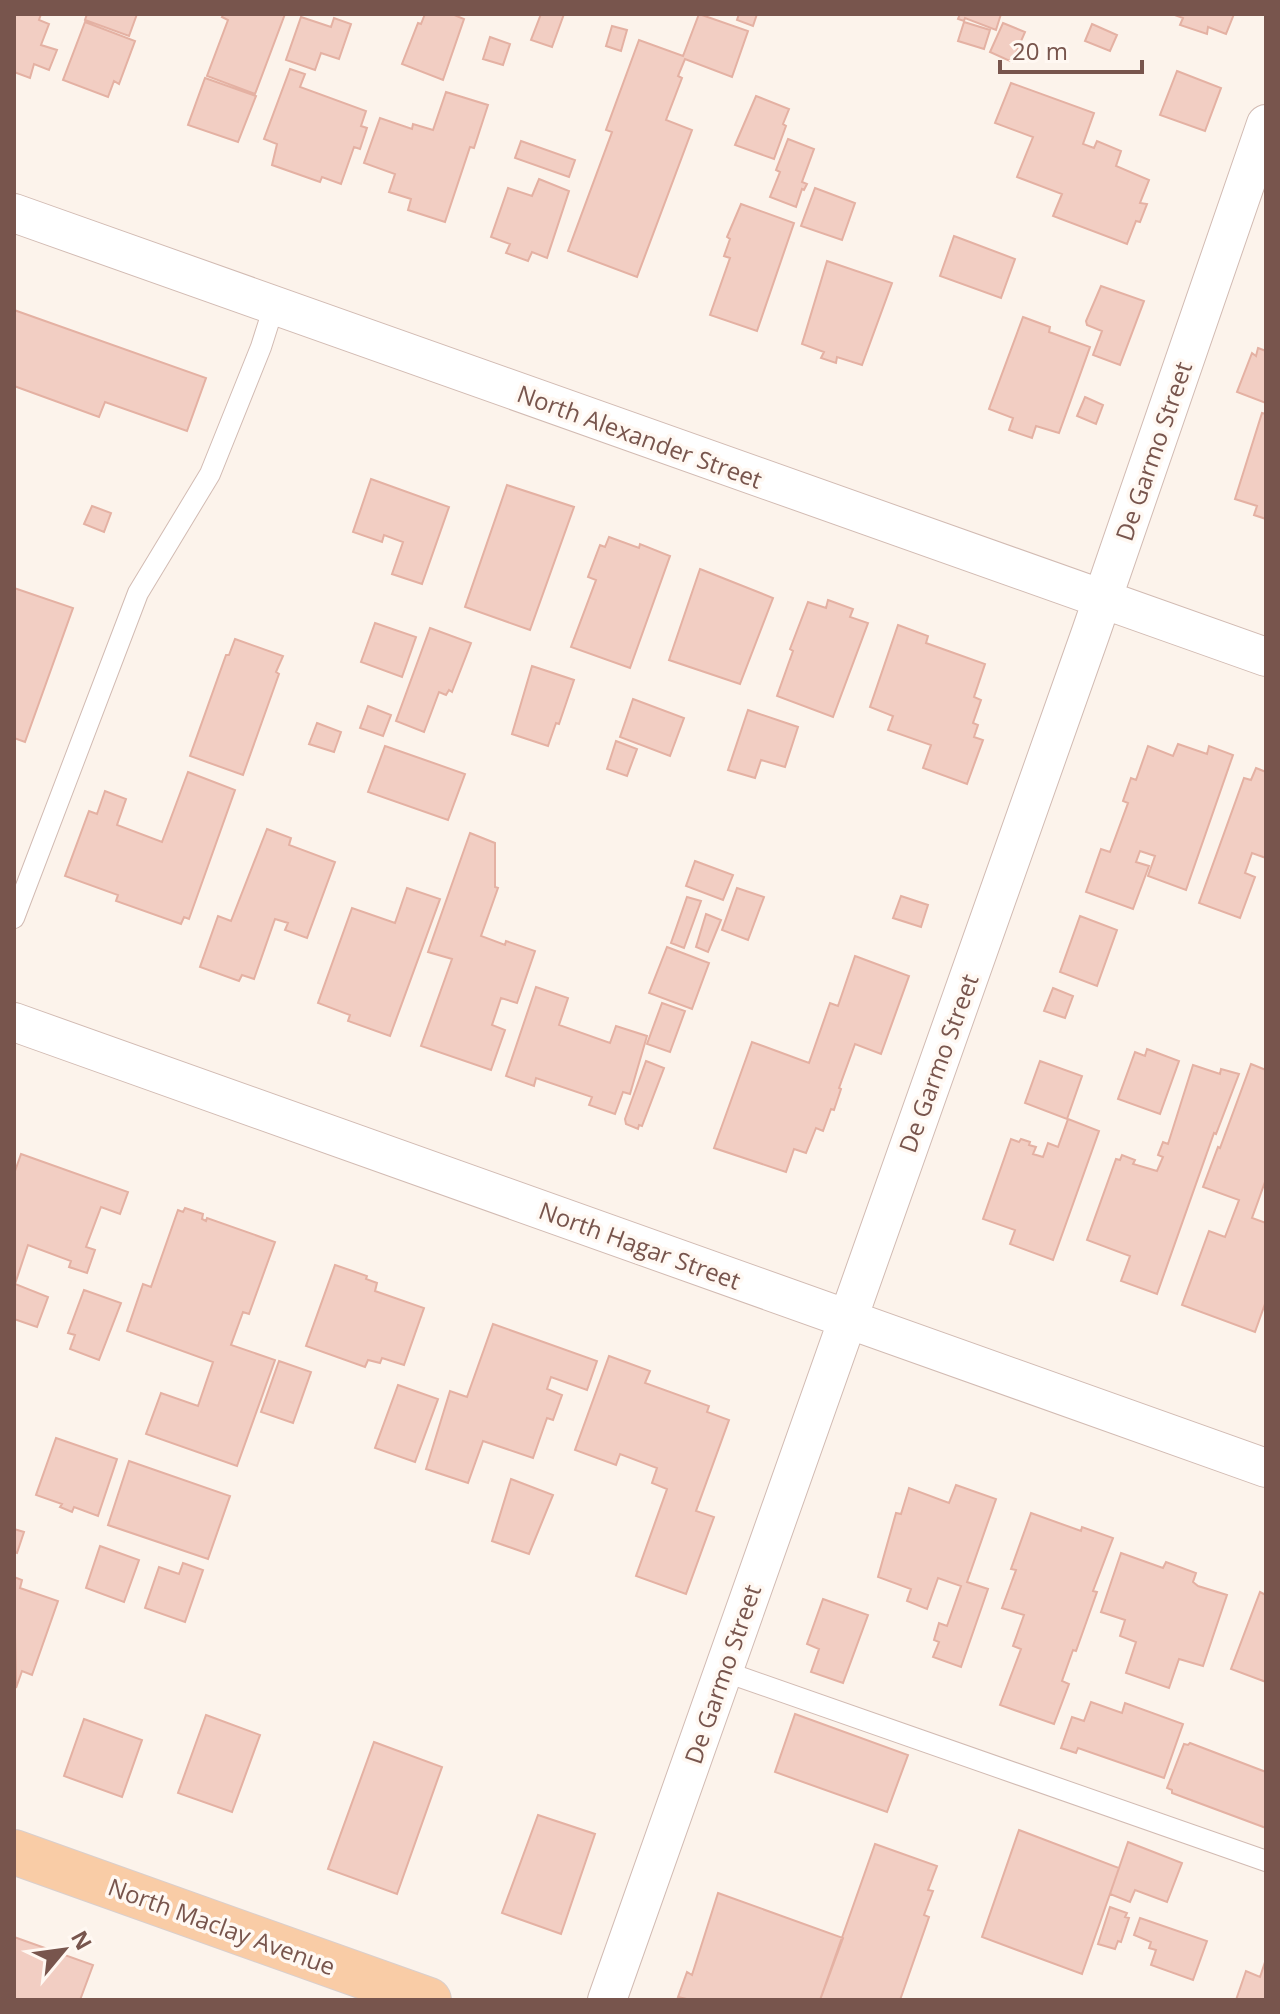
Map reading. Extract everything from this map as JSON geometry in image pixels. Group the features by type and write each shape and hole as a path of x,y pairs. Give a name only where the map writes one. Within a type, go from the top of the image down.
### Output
{"main road":[{"name":"North Maclay Avenue","path":"14,1852 429,2000"}],"street":[{"name":"De Garmo Street","path":"607,2000 1102,600 1266,124"},
{"name":"North Alexander Street","path":"14,213 1266,657"},
{"name":"North Hagar Street","path":"14,1022 1266,1468"}],"lane":[{"path":"14,918 138,593 210,474 261,347 274,306"},
{"path":"723,1671 1266,1861"}],"building":[{"path":"14,14 41,14 39,20 49,24 41,45 57,50 49,70 34,64 30,78 14,72"},
{"path":"87,14 137,14 129,36 85,20"},
{"path":"224,14 285,14 255,94 207,76 228,20 222,17"},
{"path":"425,14 452,14 464,19 443,80 402,64 418,23 421,24"},
{"path":"541,14 564,14 552,47 531,40"},
{"path":"699,14 748,31 732,77 685,59 678,76 682,78 666,120 692,130 637,277 568,251 612,132 606,130 639,40 683,56"},
{"path":"739,14 757,14 753,26 737,20"},
{"path":"960,14 1001,14 996,30 965,18 964,21 958,19"},
{"path":"1172,14 1234,14 1226,34 1208,27 1207,34 1180,25 1183,18"},
{"path":"301,17 331,27 334,18 351,24 339,59 321,53 315,70 286,60"},
{"path":"85,22 135,41 119,84 114,81 108,97 63,80"},
{"path":"964,22 990,30 984,49 958,41"},
{"path":"1003,23 1025,32 1012,62 990,52"},
{"path":"1092,24 1117,35 1110,51 1085,41"},
{"path":"612,26 627,30 621,51 606,46"},
{"path":"490,37 510,44 503,65 483,59"},
{"path":"290,69 305,74 300,87 366,111 361,126 367,128 360,149 354,147 341,184 322,177 320,182 272,165 277,144 264,139"},
{"path":"1177,71 1221,88 1205,131 1160,115"},
{"path":"205,78 256,96 238,142 188,125"},
{"path":"1011,83 1094,113 1083,144 1094,148 1097,141 1121,151 1116,166 1149,180 1140,203 1147,204 1127,244 1053,216 1062,194 1017,177 1033,137 995,123"},
{"path":"446,92 488,105 474,148 470,147 445,222 408,210 411,199 389,192 395,174 364,163 380,118 412,129 413,124 433,130"},
{"path":"756,96 789,109 774,159 735,145"},
{"path":"788,139 814,149 802,182 807,184 796,207 770,197"},
{"path":"521,141 575,160 569,177 515,158"},
{"path":"539,179 569,191 547,258 532,252 528,261 506,253 510,244 491,237 508,188 532,196"},
{"path":"815,188 855,203 842,240 801,226"},
{"path":"741,204 794,223 757,331 710,315 730,258 724,256 730,239 727,237"},
{"path":"954,236 1015,259 1001,298 940,276"},
{"path":"827,261 892,283 862,365 837,357 836,363 821,358 824,352 802,344"},
{"path":"1101,286 1144,301 1120,365 1093,355 1102,331 1087,325 1086,321"},
{"path":"14,310 206,378 187,431 105,402 99,417 14,386"},
{"path":"1023,317 1050,327 1049,332 1090,347 1059,433 1036,426 1032,438 1009,430 1013,418 989,409"},
{"path":"1258,348 1266,351 1266,403 1237,392 1252,353 1256,356"},
{"path":"1085,397 1103,405 1096,424 1077,416"},
{"path":"1262,413 1266,414 1266,519 1254,515 1257,506 1235,499"},
{"path":"371,479 449,507 422,584 392,574 403,542 384,535 382,542 353,532"},
{"path":"507,485 574,507 530,630 465,607"},
{"path":"92,506 111,513 104,532 84,524"},
{"path":"609,537 639,548 640,544 670,556 630,668 571,647 596,580 588,577 600,545 605,547"},
{"path":"700,569 773,598 740,684 669,660"},
{"path":"14,588 73,608 25,742 14,738"},
{"path":"828,600 853,609 850,617 868,623 833,717 777,696 808,602 826,608"},
{"path":"375,623 416,637 402,677 361,662"},
{"path":"898,625 928,636 926,643 985,664 974,697 981,700 973,723 978,725 974,737 983,740 967,784 923,768 931,745 888,730 893,716 870,707"},
{"path":"430,628 471,643 452,692 449,690 446,695 439,692 424,732 396,721"},
{"path":"235,639 283,656 243,775 190,756 226,655 229,655"},
{"path":"532,666 574,680 548,746 512,734"},
{"path":"633,699 684,718 670,756 620,737"},
{"path":"368,706 391,715 383,736 360,728"},
{"path":"748,710 798,727 785,767 761,760 755,778 728,770"},
{"path":"317,723 341,732 334,752 309,744"},
{"path":"616,741 637,749 627,776 607,769"},
{"path":"1178,744 1207,754 1209,746 1233,755 1186,890 1148,876 1155,856 1140,851 1136,862 1149,866 1133,909 1086,892 1101,849 1110,852 1128,803 1123,801 1131,778 1136,780 1148,746 1173,756"},
{"path":"385,746 465,774 448,820 368,792"},
{"path":"1256,768 1266,772 1266,858 1252,853 1245,873 1255,877 1240,918 1199,903 1244,778 1251,780"},
{"path":"188,772 235,790 189,919 184,917 181,924 116,901 118,895 65,876 89,811 97,814 105,791 126,799 117,825 162,842"},
{"path":"267,829 291,838 289,845 335,862 307,938 285,930 288,923 275,919 254,979 242,975 239,981 200,967 218,916 231,921"},
{"path":"470,833 495,843 495,887 498,888 481,936 535,951 517,1003 501,998 492,1025 505,1030 491,1070 421,1046 452,959 428,952"},
{"path":"695,861 733,875 723,900 686,886"},
{"path":"407,888 440,899 390,1036 348,1021 350,1015 318,1003 352,908 395,923"},
{"path":"737,888 764,897 748,940 722,930"},
{"path":"901,896 928,905 921,927 893,918"},
{"path":"687,897 701,901 684,948 671,943"},
{"path":"706,914 721,920 708,952 696,947"},
{"path":"1080,916 1117,930 1097,986 1060,972"},
{"path":"667,947 709,963 692,1009 649,993"},
{"path":"855,956 909,976 881,1054 855,1044 834,1110 831,1109 823,1131 816,1128 806,1153 794,1149 786,1172 714,1148 752,1042 809,1063 830,1003 838,1006"},
{"path":"536,987 568,998 559,1025 610,1043 616,1026 647,1036 630,1094 623,1092 615,1114 589,1105 592,1097 536,1078 534,1086 506,1076"},
{"path":"1053,988 1073,996 1065,1018 1044,1011"},
{"path":"662,1003 685,1011 670,1052 647,1044"},
{"path":"1147,1049 1179,1061 1160,1114 1118,1099 1135,1052 1145,1056"},
{"path":"646,1061 664,1068 642,1126 639,1125 638,1129 626,1124 625,1119"},
{"path":"1040,1061 1082,1076 1067,1119 1025,1103"},
{"path":"1251,1064 1266,1070 1266,1179 1252,1218 1266,1223 1266,1301 1255,1332 1182,1305 1209,1231 1225,1237 1239,1200 1203,1187"},
{"path":"1193,1065 1220,1074 1221,1069 1239,1074 1214,1133 1157,1294 1121,1281 1130,1256 1087,1240 1116,1159 1120,1160 1122,1155 1135,1160 1133,1164 1157,1171 1163,1157 1158,1155 1163,1142 1168,1144"},
{"path":"1068,1119 1099,1131 1053,1260 1010,1244 1015,1230 983,1219 1011,1139 1030,1142 1029,1145 1036,1147 1033,1154 1043,1157 1048,1143 1058,1147"},
{"path":"21,1154 128,1192 120,1214 101,1207 86,1247 95,1250 87,1273 69,1267 71,1261 28,1245 15,1284 48,1297 37,1327 14,1319 14,1174"},
{"path":"185,1208 203,1214 202,1219 206,1221 207,1218 275,1242 249,1314 243,1312 231,1345 275,1360 237,1466 146,1434 161,1393 198,1406 213,1362 127,1331 143,1284 151,1287 178,1210 183,1212"},
{"path":"335,1265 367,1276 366,1279 377,1283 375,1291 424,1308 404,1365 382,1358 380,1363 368,1360 365,1367 306,1346"},
{"path":"84,1290 121,1303 99,1360 70,1349 75,1335 68,1333"},
{"path":"493,1324 597,1361 587,1390 551,1377 547,1389 562,1395 553,1420 547,1418 533,1458 483,1441 468,1483 426,1469 450,1391 467,1397"},
{"path":"609,1356 650,1371 645,1383 709,1406 707,1412 729,1420 696,1511 714,1517 686,1594 636,1576 667,1489 652,1483 657,1468 620,1454 616,1465 575,1450"},
{"path":"279,1361 311,1372 293,1423 261,1412"},
{"path":"398,1385 438,1399 415,1462 375,1448"},
{"path":"56,1438 117,1459 98,1516 74,1507 72,1512 60,1507 62,1504 36,1495"},
{"path":"129,1461 230,1496 208,1559 108,1525"},
{"path":"511,1479 553,1495 529,1554 492,1541"},
{"path":"956,1485 996,1499 967,1582 988,1589 961,1667 933,1657 939,1642 934,1640 939,1623 947,1626 961,1586 938,1578 927,1609 907,1601 911,1589 878,1577 896,1513 901,1514 909,1488 949,1503"},
{"path":"1031,1513 1081,1531 1082,1527 1113,1538 1093,1591 1097,1592 1076,1651 1073,1650 1062,1681 1069,1684 1054,1724 1000,1705 1021,1649 1013,1646 1024,1615 1002,1608 1016,1570 1011,1569"},
{"path":"14,1529 24,1532 17,1553 14,1552"},
{"path":"100,1546 139,1560 124,1602 86,1588"},
{"path":"1121,1553 1163,1568 1166,1562 1196,1573 1193,1582 1198,1586 1227,1595 1203,1666 1179,1659 1169,1688 1126,1673 1136,1642 1120,1636 1125,1620 1101,1612"},
{"path":"183,1563 203,1570 185,1622 145,1608 159,1567 179,1574"},
{"path":"14,1577 22,1580 20,1588 58,1601 32,1675 22,1671 16,1688"},
{"path":"1260,1592 1266,1595 1266,1682 1231,1669"},
{"path":"823,1599 868,1615 843,1683 811,1672 819,1649 807,1644"},
{"path":"1091,1702 1122,1713 1125,1703 1183,1724 1164,1778 1078,1748 1076,1753 1061,1748 1072,1717 1084,1721"},
{"path":"795,1714 908,1755 887,1812 775,1772"},
{"path":"206,1715 260,1735 232,1812 178,1793"},
{"path":"84,1719 142,1740 122,1797 64,1776"},
{"path":"374,1742 442,1767 397,1894 328,1869"},
{"path":"1190,1743 1266,1772 1266,1828 1172,1793 1167,1788 1184,1744"},
{"path":"538,1815 595,1834 561,1934 502,1913"},
{"path":"1019,1830 1119,1868 1082,1974 982,1937"},
{"path":"1128,1842 1182,1863 1167,1902 1135,1890 1130,1902 1110,1894"},
{"path":"875,1844 937,1866 928,1890 933,1891 924,1915 929,1917 900,2000 820,2000"},
{"path":"718,1893 843,1938 820,2000 691,2000 678,1997 687,1972 692,1975"},
{"path":"1110,1907 1127,1913 1125,1917 1129,1918 1121,1942 1118,1941 1115,1949 1098,1944"},
{"path":"1140,1918 1207,1941 1193,1980 1151,1965 1156,1950 1149,1948 1151,1942 1134,1935"},
{"path":"14,1937 93,1965 80,2000 14,2000"},
{"path":"1266,1959 1266,2000 1236,2000 1246,1971 1260,1977"}]}
